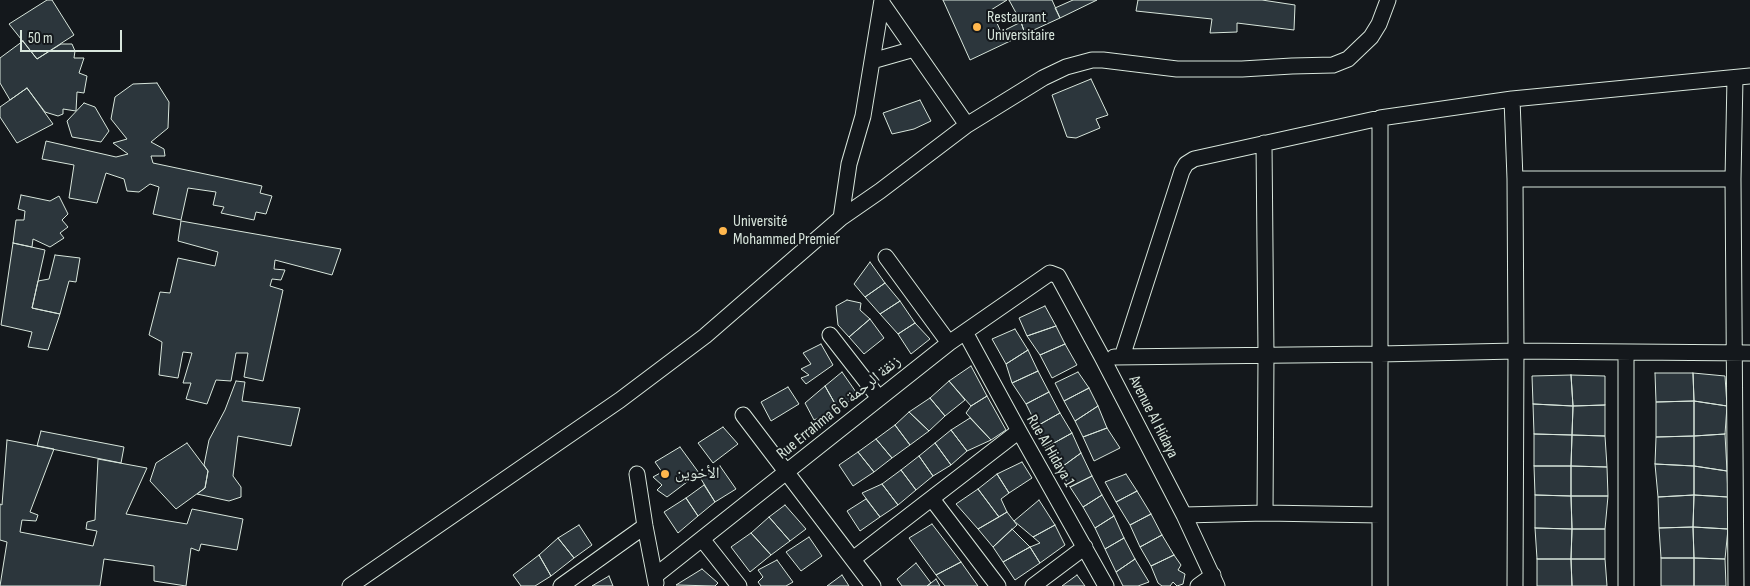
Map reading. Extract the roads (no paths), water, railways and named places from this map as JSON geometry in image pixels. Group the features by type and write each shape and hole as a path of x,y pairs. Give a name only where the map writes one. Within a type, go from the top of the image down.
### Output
{"street":[{"path":"350,586 620,400 680,355 841,218 968,125 1043,78 1066,67 1092,60 1177,69 1242,70 1340,64 1371,37 1379,24 1388,0"},
{"path":"882,1 968,125"},
{"path":"841,218 845,186 863,116 882,1"},
{"path":"872,61 914,49"},
{"path":"1122,357 1184,166 1200,156 1380,118 1512,99 1742,77 1733,179 1742,353 1736,586"},
{"path":"1512,99 1515,179 1515,586"},
{"path":"1380,118 1380,586"},
{"path":"1264,143 1265,513"},
{"path":"1515,179 1733,179"},
{"path":"886,257 950,343"},
{"name":"Rue Errahma 6 6 زنقة الرحمة","path":"656,581 702,539 879,398 950,343 1048,273"},
{"name":"Avenue Al Hidaya","path":"1048,273 1058,276 1184,515 1215,580"},
{"name":"Rue Al Hidaya 1","path":"966,332 1019,432 1106,586"},
{"path":"830,335 879,398"},
{"path":"1102,358 1516,351 1742,353"},
{"path":"1626,352 1626,586"},
{"path":"743,415 873,586"},
{"path":"853,559 1019,432"},
{"path":"637,474 656,581"},
{"path":"932,498 998,586"},
{"path":"1184,515 1265,513 1380,515"},
{"path":"561,586 645,526"},
{"path":"702,539 739,586"},
{"path":"1033,586 1085,547"},
{"path":"1198,586 1215,580"}],"place":[{"name":"Restaurant Universitaire","path":"977,27"},
{"name":"Université Mohammed Premier","path":"723,231"},
{"name":"الأخوين","path":"665,474"}]}
